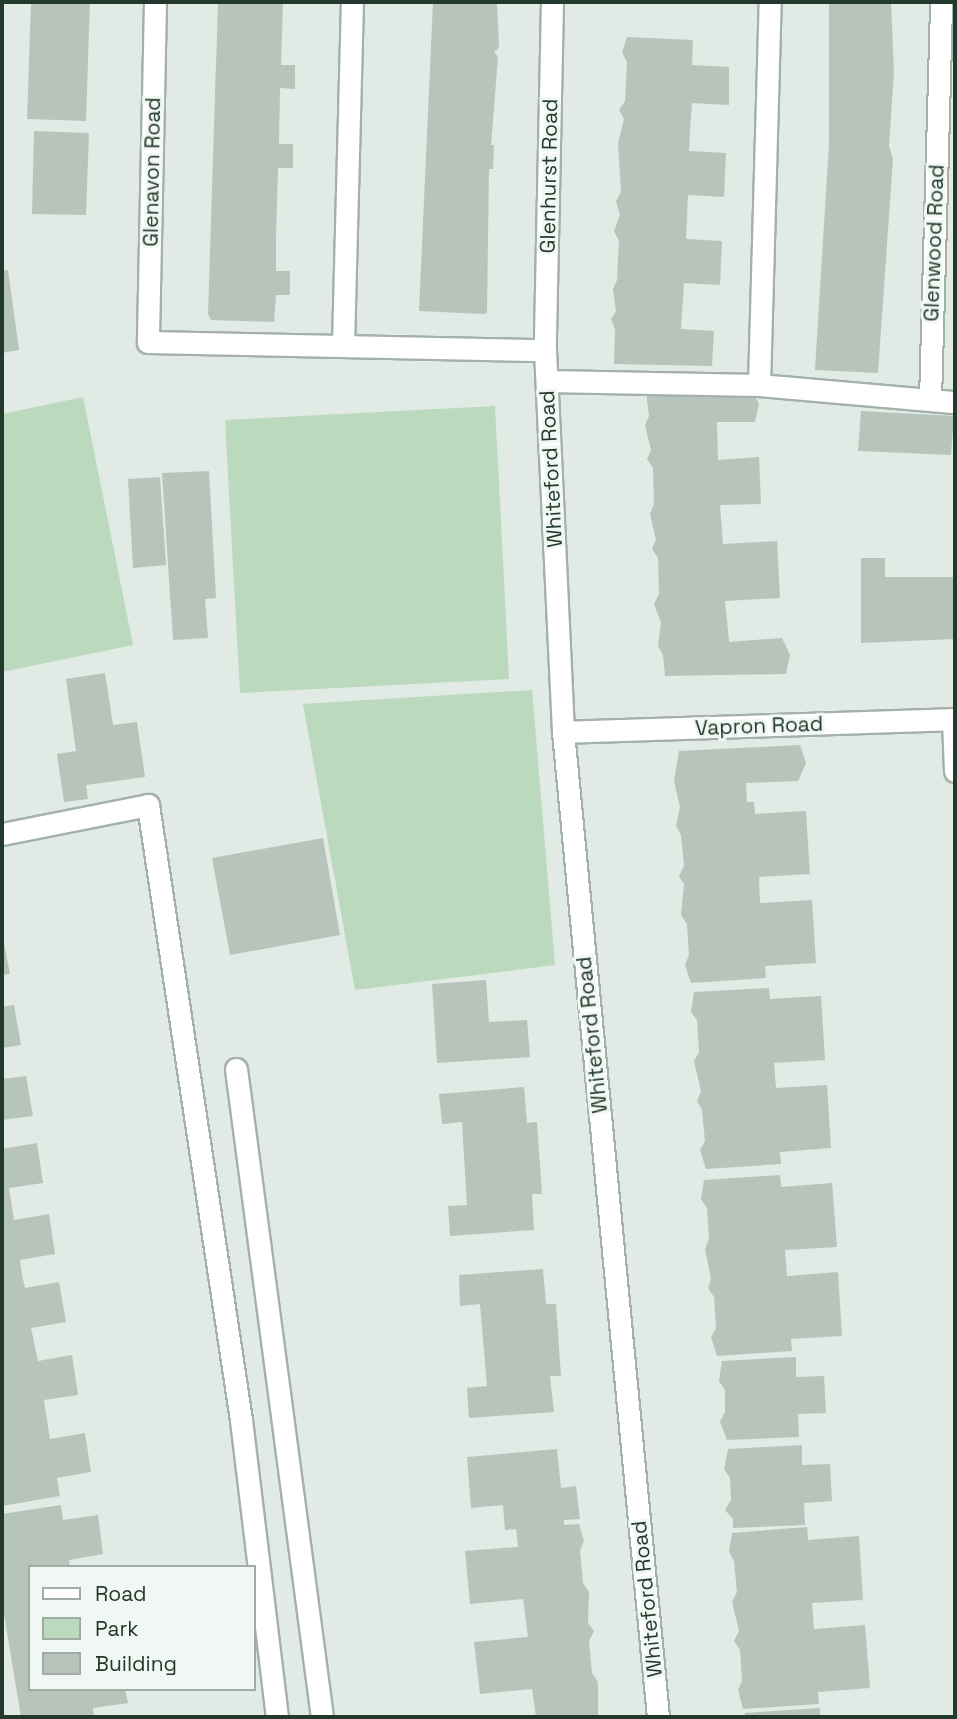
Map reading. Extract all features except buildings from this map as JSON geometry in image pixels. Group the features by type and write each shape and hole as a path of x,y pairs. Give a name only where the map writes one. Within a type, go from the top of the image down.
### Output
{"street":[{"name":"Glenavon Road","path":"155,2 148,342 343,344"},
{"path":"352,2 343,344 545,350"},
{"name":"Glenhurst Road","path":"545,350 552,2"},
{"path":"760,385 771,2"},
{"name":"Glenwood Road","path":"930,400 941,2"},
{"name":"Whiteford Road","path":"545,350 563,732 658,1717"},
{"path":"547,381 760,385 955,402"},
{"path":"954,719 955,771"},
{"name":"Vapron Road","path":"563,732 954,719"},
{"path":"2,834 148,805 241,1420 277,1717"},
{"path":"236,1069 322,1717"}],"green space":[{"path":"83,397 133,645 2,672 2,414"},
{"path":"495,406 509,679 240,693 225,420"},
{"path":"532,690 555,965 355,990 303,704"}]}
